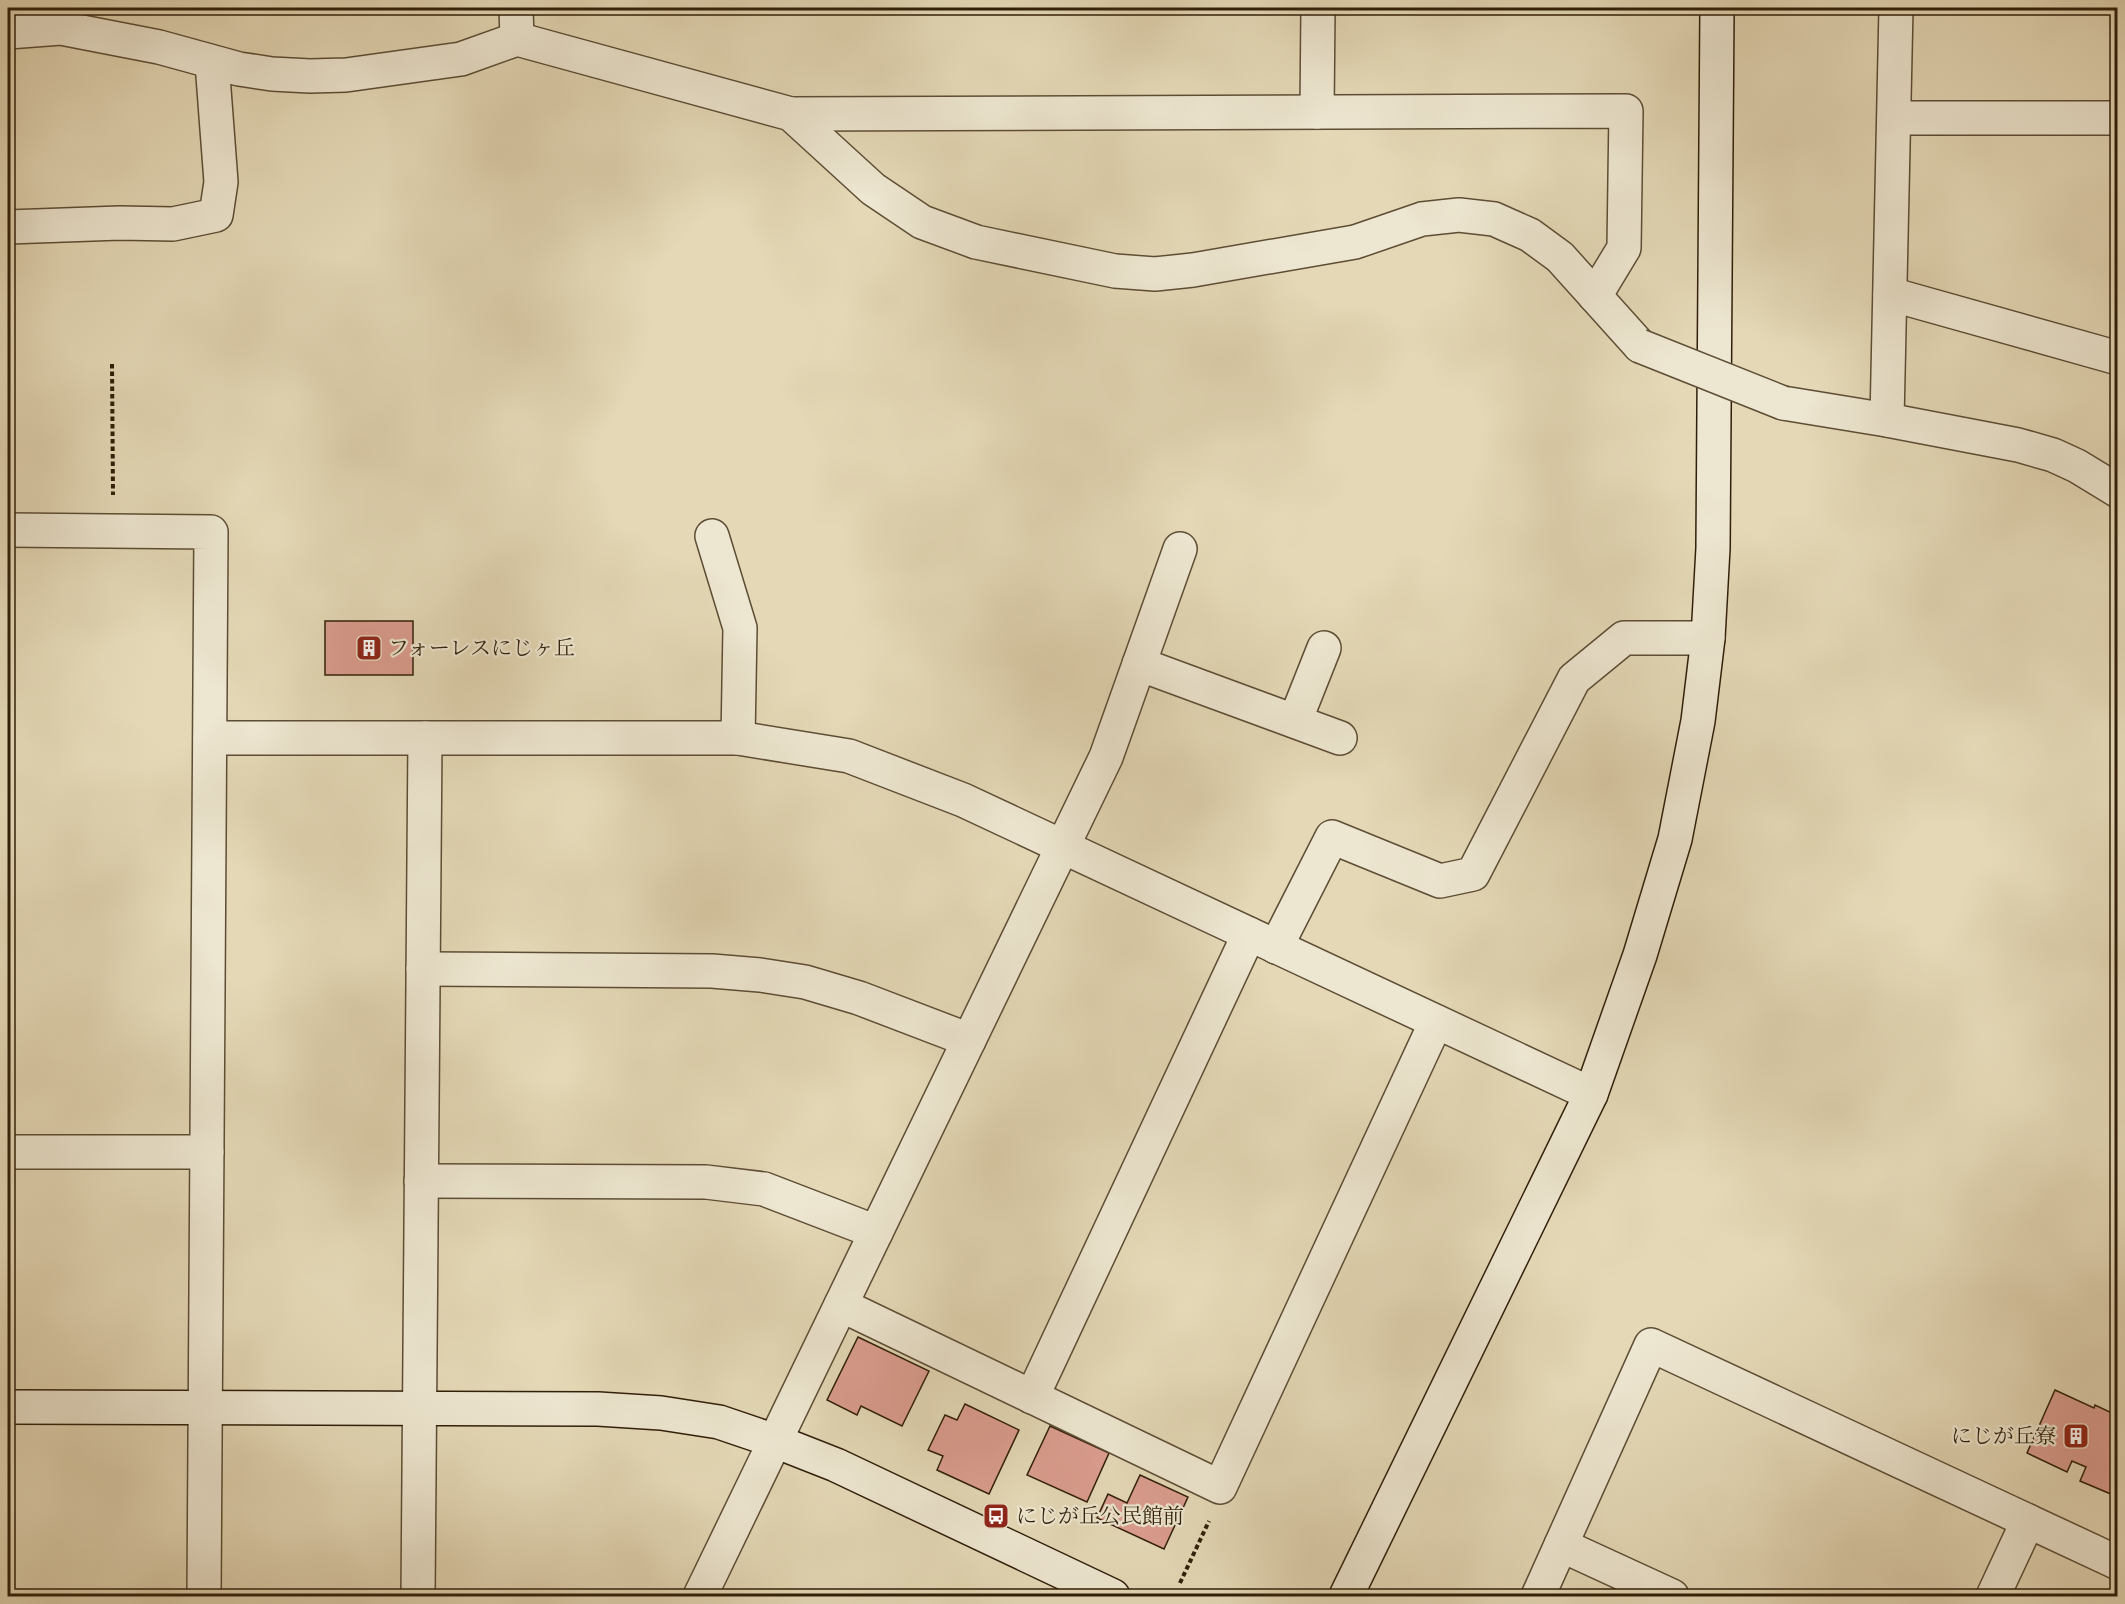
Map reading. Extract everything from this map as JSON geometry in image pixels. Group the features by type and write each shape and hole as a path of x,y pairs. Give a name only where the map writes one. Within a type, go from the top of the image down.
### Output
{"street":[{"path":"1317,112 1318,8"},
{"path":"1346,1596 1591,1094 1640,955 1675,839 1698,721 1708,638 1713,548 1717,8"},
{"path":"1887,420 1896,8"},
{"path":"8,32 61,28 159,47 212,63 272,74 346,75 461,59 517,23 791,114 1626,111 1624,248 1595,296"},
{"path":"8,227 120,223 173,224 216,215 221,182 212,63"},
{"path":"791,114 873,189 897,208 922,222 976,243 1115,271 1155,274 1193,270 1355,243 1422,219 1459,215 1494,219 1530,235 1560,257 1640,346 1784,403 2018,445 2053,455 2077,466 2118,491"},
{"path":"1894,118 2118,118"},
{"path":"1890,294 2118,358"},
{"path":"8,530 211,532 204,1596"},
{"path":"712,536 740,628 738,738"},
{"path":"700,1596 1106,757 1180,549"},
{"path":"1032,1396 1263,940 1332,837 1440,881 1473,874 1574,679 1623,638 1708,638"},
{"path":"1295,722 1324,648"},
{"path":"1139,664 1340,738"},
{"path":"210,738 738,738 849,756 963,800 1591,1094"},
{"path":"418,1596 425,738"},
{"path":"423,969 712,971 760,975 805,982 859,998 969,1040"},
{"path":"841,1305 1220,1487 1436,1022"},
{"path":"8,1152 207,1152"},
{"path":"421,1181 706,1182 752,1187 764,1189 876,1232"},
{"path":"1538,1596 1651,1345 2118,1563"},
{"path":"8,1407 598,1409 661,1413 719,1422 836,1465 1113,1596"},
{"path":"1993,1596 2028,1521"},
{"path":"1562,1545 1672,1596"}],"path":[{"path":"112,364 114,531"},
{"path":"1180,1583 1214,1511"}],"building":[{"name":"フォーレスにじヶ丘","path":"325,621 413,621 413,675 325,675"},
{"path":"858,1337 929,1371 902,1426 861,1406 857,1415 827,1400"},
{"name":"にじが丘寮","path":"2055,1390 2094,1408 2095,1405 2118,1418 2118,1497 2080,1481 2086,1467 2072,1461 2067,1472 2027,1453"},
{"path":"965,1404 1019,1430 989,1494 937,1470 943,1456 928,1450 945,1415 957,1420"},
{"path":"1050,1426 1109,1453 1087,1502 1027,1475"},
{"path":"1140,1475 1188,1497 1164,1549 1097,1518 1108,1494 1127,1503"}],"place":[{"name":"フォーレスにじヶ丘","path":"369,648"},
{"name":"にじが丘寮","path":"2076,1436"},
{"name":"にじが丘公民館前","path":"996,1516"}]}
